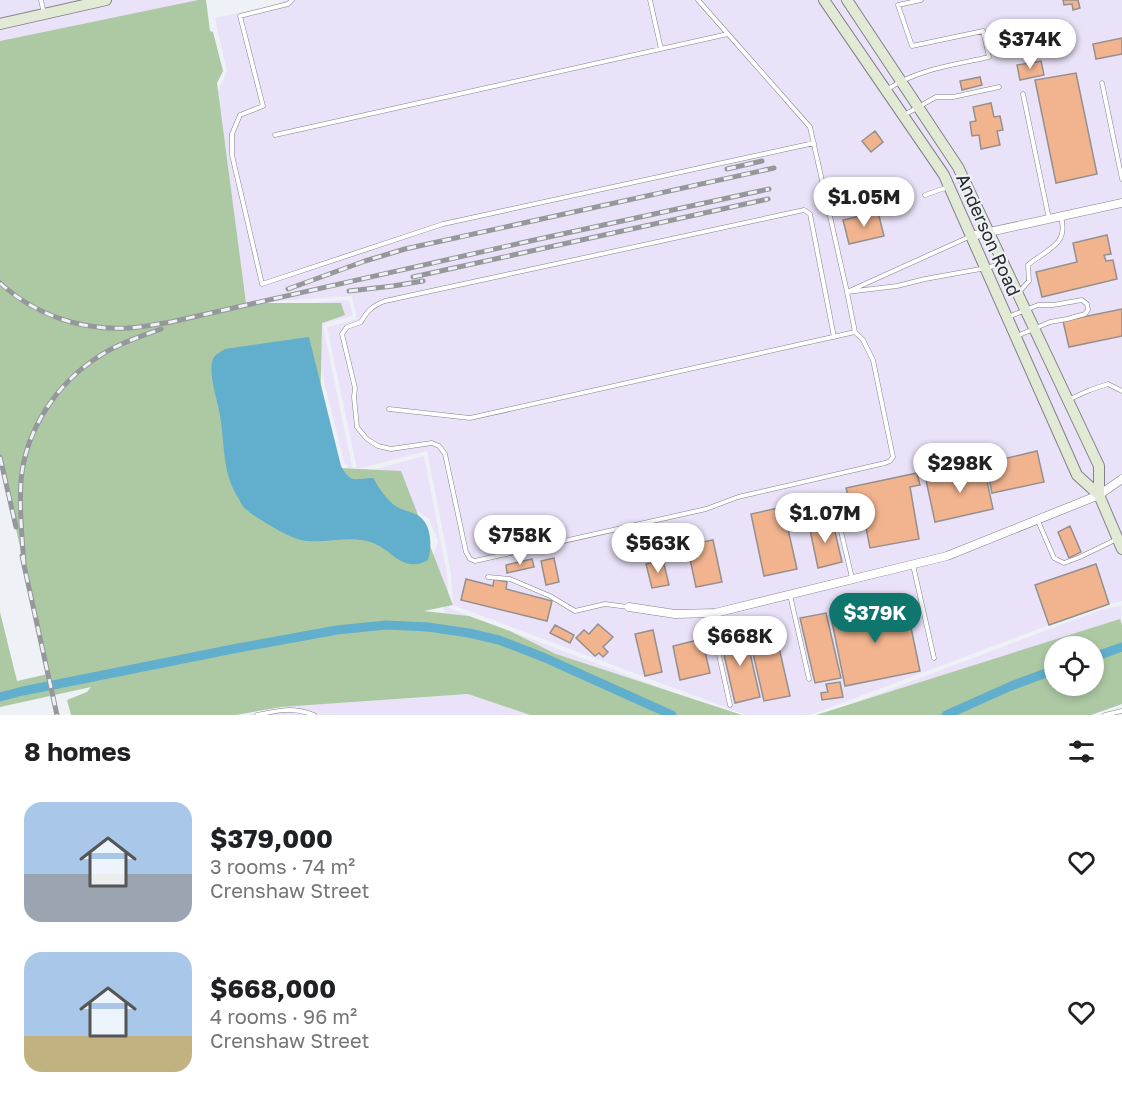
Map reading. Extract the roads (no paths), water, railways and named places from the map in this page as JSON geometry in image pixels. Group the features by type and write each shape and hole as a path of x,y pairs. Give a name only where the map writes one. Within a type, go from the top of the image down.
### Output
{"main road":[{"path":"0,24 106,0"},
{"name":"Anderson Road","path":"824,0 944,175 1077,475 1099,495 1119,539"},
{"name":"Anderson Road","path":"847,0 958,167 1099,466 1099,495"}],"street":[{"path":"971,236 1122,203"},
{"path":"629,607 675,614 710,613 947,556 1099,495 1122,479"}],"lane":[{"path":"41,0 44,14"},
{"path":"292,0 288,4 240,16 262,106 240,115 232,134 232,154 262,284 443,224 813,143"},
{"path":"650,0 661,49"},
{"path":"698,0 810,127 855,332 863,340 873,360 893,457 890,461 738,497 706,509 475,561 470,559 466,552 445,454 439,446 432,442 391,448 378,446 367,439 357,427 355,388 342,334 347,327 361,322 373,306 385,301 804,210 810,214 834,337"},
{"path":"886,90 901,80 928,70 989,57 983,31 912,46 898,5 921,0"},
{"path":"275,135 728,34"},
{"path":"1102,83 1122,179"},
{"path":"903,116 936,98 953,97 999,87"},
{"path":"1023,94 1049,219"},
{"path":"925,195 949,187"},
{"path":"1018,292 1029,281 1028,265 1060,240 1064,228 1061,217"},
{"path":"847,292 971,236"},
{"path":"847,292 897,286 1005,263"},
{"path":"1007,317 1038,305 1082,300 1087,304 1088,310 1085,314 1050,322 1016,336"},
{"path":"389,409 470,418 855,332"},
{"path":"1068,400 1108,384 1122,391"},
{"path":"1037,520 1054,558 1064,563 1119,539"},
{"path":"839,523 853,579"},
{"path":"913,564 933,657"},
{"path":"488,577 510,579 550,596 575,611 605,604 629,607"},
{"path":"790,594 809,679"},
{"path":"710,613 730,705"},
{"path":"257,715 277,710 314,715"},
{"path":"1105,715 1122,711"}],"water":[{"path":"309,337 341,466 351,478 373,478 393,504 423,520 430,536 428,560 419,564 403,562 367,541 297,539 256,517 242,505 233,488 226,466 212,362 214,357 225,349"}],"waterway":[{"path":"0,697 238,648 337,630 386,625 428,627 499,640 543,657 672,715"},
{"path":"1104,653 1122,647"},
{"path":"946,715 1044,674"}],"railway":[{"path":"727,169 762,161"},
{"path":"288,289 405,249 774,168"},
{"path":"0,283 28,304 60,319 94,327 140,327 769,189"},
{"path":"413,277 768,199"},
{"path":"349,291 423,281"},
{"path":"24,564 21,481 29,444 45,410 69,381 105,352 161,329"},
{"path":"0,457 16,527"},
{"path":"22,556 57,715"}]}
